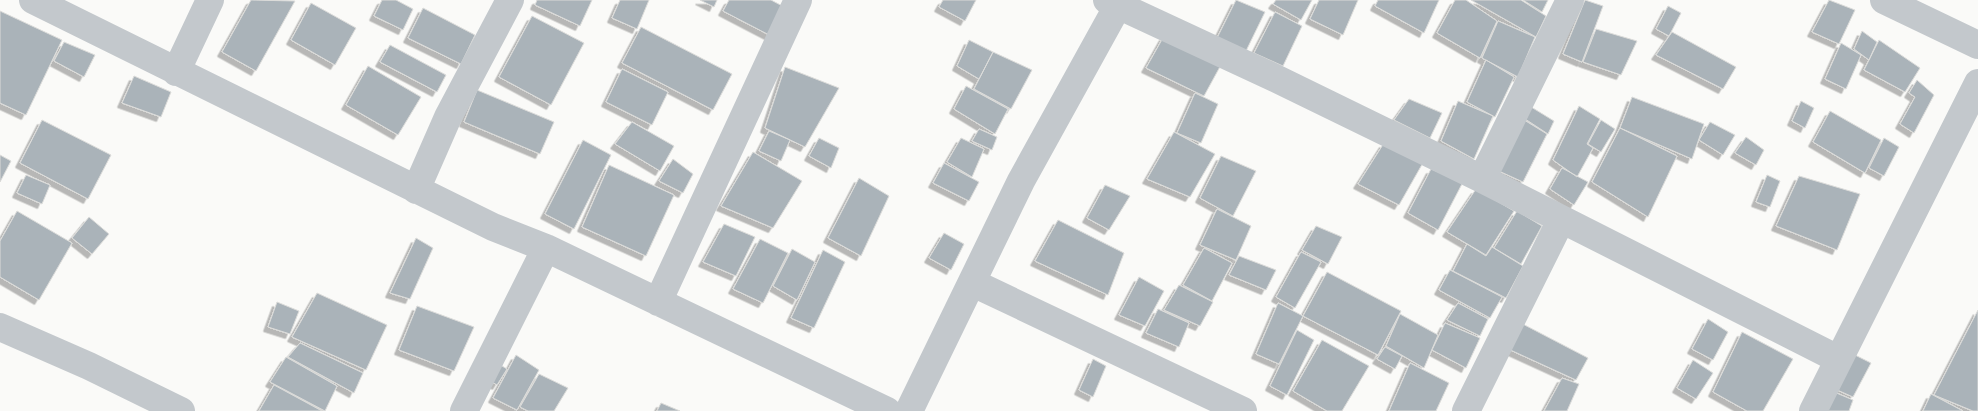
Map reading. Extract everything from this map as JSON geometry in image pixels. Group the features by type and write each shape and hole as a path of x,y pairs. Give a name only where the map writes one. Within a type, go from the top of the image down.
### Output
{"street":[{"path":"33,0 416,190 493,227 546,248 888,411"},
{"path":"176,72 210,0"},
{"path":"416,190 448,117 509,0"},
{"path":"658,302 798,0"},
{"path":"1482,179 1570,0"},
{"path":"1884,0 1978,45"},
{"path":"908,411 973,283 1021,182 1115,2 1482,179 1838,359"},
{"path":"1813,411 1978,84"},
{"path":"1466,411 1561,220"},
{"path":"464,411 546,248"},
{"path":"973,283 1236,410"},
{"path":"0,327 89,366 180,411"}],"building":[{"path":"251,0 295,1 256,71 222,52"},
{"path":"382,0 396,0 413,9 403,30 374,16"},
{"path":"537,0 592,0 580,26 535,5"},
{"path":"620,0 649,0 637,29 612,18"},
{"path":"700,0 717,0 714,7"},
{"path":"729,0 771,0 790,10 775,38 723,11"},
{"path":"943,0 976,0 965,21 939,7"},
{"path":"1236,0 1265,12 1246,51 1217,38"},
{"path":"1276,0 1312,0 1301,20 1273,4"},
{"path":"1319,0 1358,0 1343,35 1310,19"},
{"path":"1378,0 1439,0 1424,33 1375,6"},
{"path":"1455,0 1466,0 1497,21 1480,58 1437,33"},
{"path":"1471,0 1521,0 1546,16 1536,37"},
{"path":"1523,0 1548,0 1542,12"},
{"path":"1585,0 1603,6 1582,62 1563,54"},
{"path":"1829,0 1855,10 1839,44 1812,32"},
{"path":"311,3 356,28 335,65 291,40"},
{"path":"1668,6 1681,13 1669,36 1656,29"},
{"path":"423,8 475,35 461,64 408,38"},
{"path":"0,11 62,40 26,115 0,103"},
{"path":"1275,12 1302,26 1283,66 1254,53"},
{"path":"532,16 584,43 551,105 499,77"},
{"path":"1498,21 1535,37 1518,77 1482,58"},
{"path":"641,27 732,74 713,110 622,63"},
{"path":"1596,29 1637,41 1621,75 1583,62"},
{"path":"1862,31 1877,42 1869,60 1854,49"},
{"path":"1672,32 1736,67 1723,89 1656,55"},
{"path":"1164,36 1222,63 1204,96 1146,68"},
{"path":"969,40 993,52 979,79 957,66"},
{"path":"1879,40 1920,68 1905,92 1864,70"},
{"path":"64,42 95,55 84,77 54,61"},
{"path":"1841,43 1861,55 1846,89 1825,79"},
{"path":"390,45 446,75 437,92 380,62"},
{"path":"993,52 1032,70 1011,109 974,89"},
{"path":"1486,60 1514,77 1495,117 1467,102"},
{"path":"368,66 421,97 398,135 346,105"},
{"path":"785,67 839,88 805,147 765,128"},
{"path":"622,69 668,92 652,125 606,102"},
{"path":"134,76 171,92 161,117 122,103"},
{"path":"1917,80 1934,95 1914,133 1900,124 1915,97 1909,93"},
{"path":"966,86 1008,109 995,134 954,109"},
{"path":"477,90 554,122 540,154 464,122"},
{"path":"1195,93 1218,104 1201,143 1177,133"},
{"path":"1632,97 1704,124 1692,159 1620,128"},
{"path":"1409,99 1442,113 1430,138 1394,120"},
{"path":"1458,101 1493,116 1474,159 1441,141"},
{"path":"1801,101 1814,108 1805,128 1792,121"},
{"path":"1523,102 1554,121 1548,134 1516,113"},
{"path":"1579,106 1600,119 1587,144 1593,148 1577,177 1553,160"},
{"path":"1830,111 1881,140 1865,173 1813,142"},
{"path":"1516,115 1547,134 1523,182 1490,167"},
{"path":"42,120 111,155 88,199 20,163"},
{"path":"1601,120 1615,129 1601,152 1588,144"},
{"path":"632,122 674,146 660,171 615,144"},
{"path":"1710,122 1735,135 1723,155 1699,140"},
{"path":"1620,128 1677,156 1648,217 1592,182"},
{"path":"979,129 997,137 992,150 972,141"},
{"path":"769,131 790,140 781,161 759,151"},
{"path":"1174,132 1215,154 1190,197 1147,179"},
{"path":"1746,137 1764,150 1756,165 1735,153"},
{"path":"819,138 839,148 831,168 809,156"},
{"path":"961,138 984,149 972,177 947,162"},
{"path":"1884,138 1899,147 1884,176 1869,168"},
{"path":"583,140 611,155 574,229 545,214"},
{"path":"1384,143 1424,161 1399,205 1358,184"},
{"path":"753,152 802,181 773,228 721,206"},
{"path":"0,155 11,161 0,182"},
{"path":"1221,156 1256,171 1233,216 1200,198"},
{"path":"673,159 693,174 683,193 659,181"},
{"path":"944,163 979,182 969,201 933,183"},
{"path":"609,165 674,195 646,256 582,227"},
{"path":"1562,168 1588,182 1574,205 1550,189"},
{"path":"1431,169 1463,182 1438,230 1408,213"},
{"path":"26,175 50,185 42,204 17,193"},
{"path":"1767,175 1780,181 1770,207 1756,202"},
{"path":"1799,176 1860,194 1837,250 1776,226"},
{"path":"859,178 889,196 861,256 828,238"},
{"path":"1105,185 1130,196 1109,230 1087,218"},
{"path":"1476,189 1514,211 1486,255 1447,232"},
{"path":"1217,209 1251,226 1236,260 1200,245"},
{"path":"17,211 72,243 39,300 0,277 0,241"},
{"path":"1517,211 1542,226 1521,264 1494,248"},
{"path":"89,217 109,234 92,254 72,238"},
{"path":"1058,220 1124,253 1108,295 1035,261"},
{"path":"724,224 755,237 736,276 703,262"},
{"path":"1316,226 1342,237 1328,264 1302,250"},
{"path":"944,233 964,244 951,270 929,258"},
{"path":"416,238 433,248 410,299 390,293"},
{"path":"760,239 788,253 763,303 733,289"},
{"path":"1467,244 1486,256 1492,247 1523,266 1506,298 1453,271"},
{"path":"1204,248 1232,263 1212,301 1183,285"},
{"path":"792,249 815,262 797,300 773,286"},
{"path":"823,250 845,262 814,328 791,318"},
{"path":"1301,252 1321,262 1295,308 1276,297"},
{"path":"1239,256 1276,270 1266,290 1229,275"},
{"path":"1450,270 1502,297 1490,318 1439,290"},
{"path":"1327,272 1401,311 1378,355 1303,316"},
{"path":"1139,277 1164,291 1145,326 1119,315"},
{"path":"1179,285 1213,302 1200,326 1164,310"},
{"path":"317,293 387,325 366,370 292,337"},
{"path":"277,302 299,311 290,334 268,327"},
{"path":"1278,303 1303,316 1279,364 1256,354"},
{"path":"1458,303 1488,319 1480,336 1447,320"},
{"path":"417,306 474,327 454,371 399,350"},
{"path":"1158,309 1189,323 1179,347 1146,333"},
{"path":"1978,310 1978,411 1973,411 1934,395"},
{"path":"1400,314 1438,335 1424,368 1386,346"},
{"path":"1708,319 1728,332 1713,360 1692,349"},
{"path":"1517,321 1588,358 1576,380 1506,348"},
{"path":"1445,323 1480,338 1466,368 1432,350"},
{"path":"1297,330 1314,340 1287,395 1270,386"},
{"path":"1742,332 1793,359 1763,411 1747,411 1713,392"},
{"path":"1322,340 1369,366 1342,411 1327,411 1293,391"},
{"path":"300,343 363,373 354,393 288,357"},
{"path":"1385,347 1402,356 1395,369 1377,359"},
{"path":"1851,353 1871,363 1853,397 1835,389"},
{"path":"516,355 539,370 517,410 493,398"},
{"path":"286,357 337,386 325,411 270,382"},
{"path":"1093,359 1106,366 1093,397 1079,390"},
{"path":"1693,360 1713,373 1696,399 1677,388"},
{"path":"494,361 507,369 497,385 484,377"},
{"path":"1410,363 1449,383 1436,411 1389,411"},
{"path":"539,374 568,388 554,411 528,411 520,407"},
{"path":"1562,378 1579,384 1567,411 1544,411"},
{"path":"274,385 322,411 259,411"},
{"path":"1834,392 1853,400 1849,411 1824,411"},
{"path":"1931,394 1963,411 1923,411"},
{"path":"661,403 680,411 657,411"}]}
